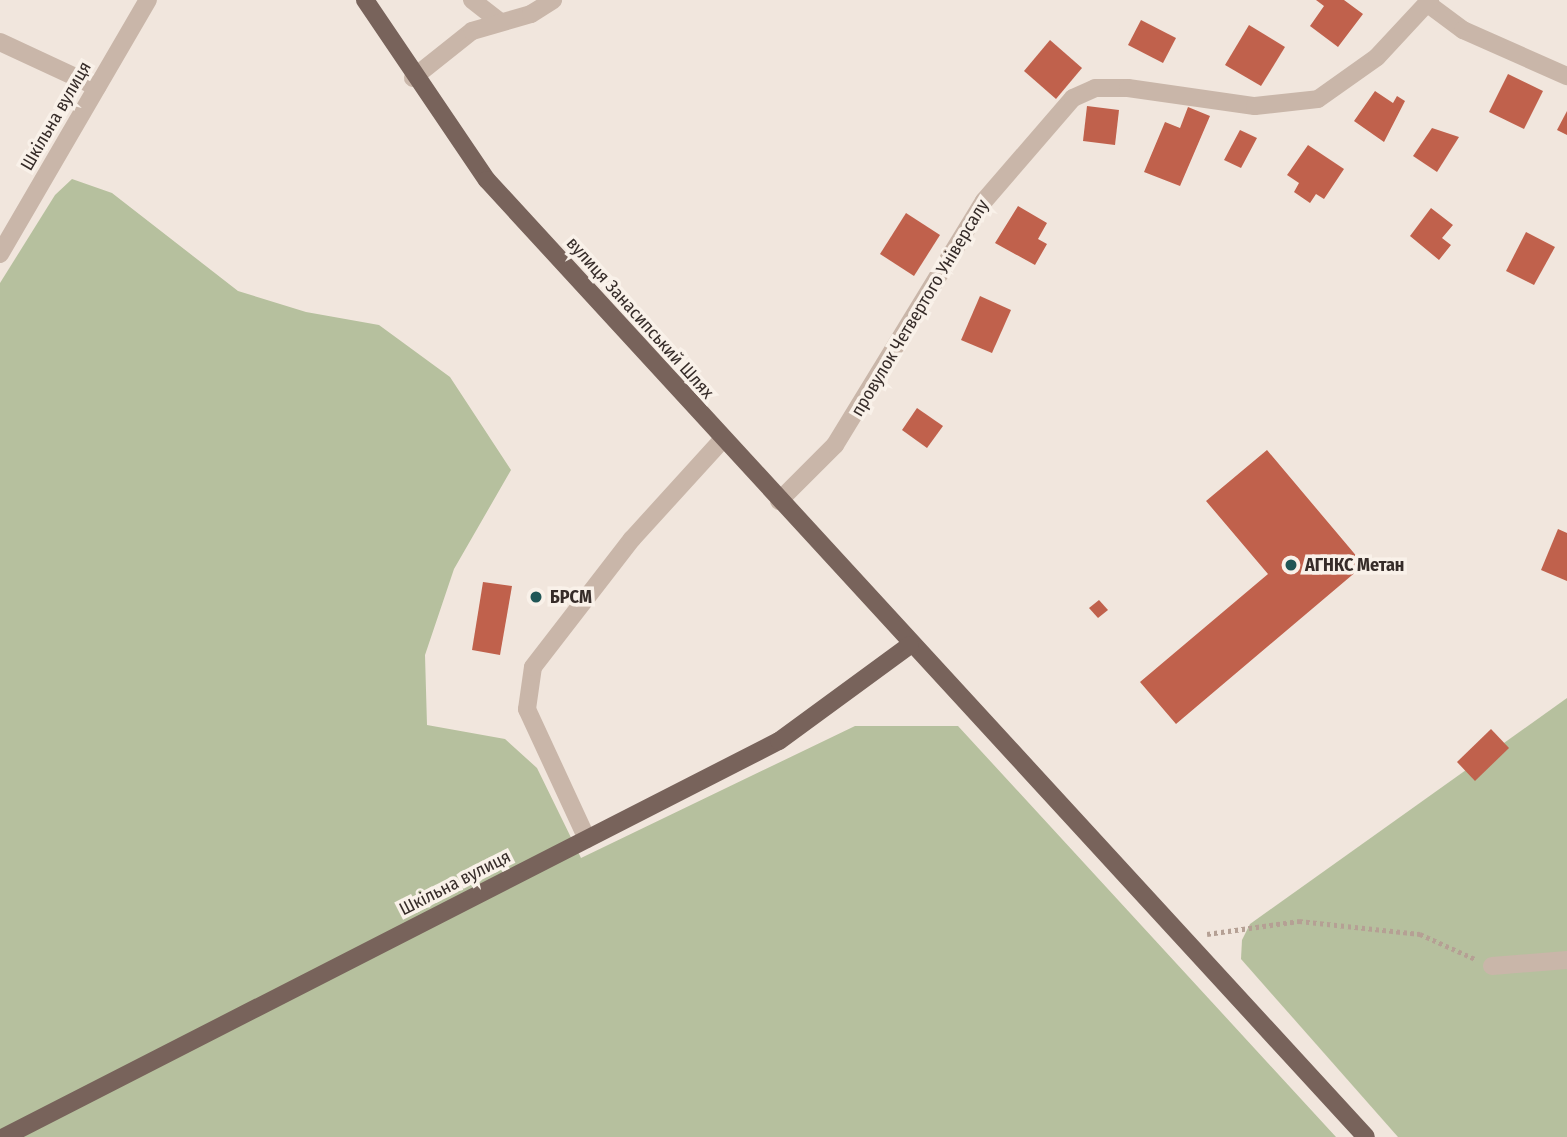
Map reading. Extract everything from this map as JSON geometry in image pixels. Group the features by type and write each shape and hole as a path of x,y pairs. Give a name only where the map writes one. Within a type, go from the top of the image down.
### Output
{"main road":[{"name":"вулиця Занасипський Шлях","path":"365,0 413,78 486,180 910,645 1184,937 1366,1137"},
{"name":"Шкільна вулиця","path":"5,1137 789,735 910,645"}],"street":[{"name":"Шкільна вулиця","path":"0,254 148,0"},
{"path":"472,0 499,21"},
{"path":"413,78 472,31 499,21 531,14 553,0"},
{"path":"1429,2 1463,30 1567,76"},
{"name":"провулок Четвертого Універсалу","path":"779,502 860,409 984,201 1073,98 1095,88 1128,88 1255,106 1318,99 1377,57 1429,2"},
{"path":"0,42 97,87"},
{"path":"587,839 527,709 533,667 632,539 722,439"},
{"path":"1492,966 1567,960"}],"path":[{"path":"1184,937 1300,921 1420,934 1492,966"}],"green space":[{"path":"72,179 112,193 238,291 306,312 379,325 450,377 511,470 454,569 425,655 427,725 505,739 537,768 581,858 855,726 958,726 1336,1137 0,1137 0,283 55,195"},
{"path":"1567,698 1567,1137 1398,1137 1241,959 1242,940 1250,924"}],"building":[{"path":"1316,0 1344,0 1363,14 1338,47 1310,26 1324,6"},
{"path":"1141,20 1176,38 1163,63 1128,45"},
{"path":"1249,25 1285,47 1261,86 1225,65"},
{"path":"1050,40 1082,68 1056,99 1024,71"},
{"path":"1508,74 1543,91 1524,129 1489,112"},
{"path":"1375,91 1393,103 1397,96 1405,101 1384,142 1354,121"},
{"path":"1087,106 1119,110 1115,145 1083,141"},
{"path":"1188,107 1210,116 1180,186 1144,172 1165,122 1180,128"},
{"path":"1567,111 1567,135 1557,130"},
{"path":"1432,128 1459,137 1437,172 1413,156"},
{"path":"1240,130 1257,138 1241,168 1224,160"},
{"path":"1308,145 1344,169 1324,199 1316,194 1310,203 1294,192 1299,183 1287,175"},
{"path":"1018,206 1047,223 1038,239 1047,244 1035,265 995,243"},
{"path":"1431,208 1453,225 1442,238 1451,245 1439,260 1410,236"},
{"path":"906,213 940,235 914,276 880,254"},
{"path":"1526,232 1555,247 1534,285 1506,271"},
{"path":"980,296 1011,310 992,353 961,340"},
{"path":"917,408 943,426 927,448 902,430"},
{"path":"1267,450 1364,565 1176,724 1140,682 1268,574 1206,501"},
{"path":"1558,529 1567,533 1567,581 1541,570"},
{"path":"483,582 512,586 500,655 472,650"},
{"path":"1099,600 1108,610 1098,618 1089,608"},
{"path":"1491,729 1509,748 1475,781 1457,762"}],"place":[{"name":"АГНКС Метан","path":"1291,565"},
{"name":"БРСМ","path":"536,597"}]}
